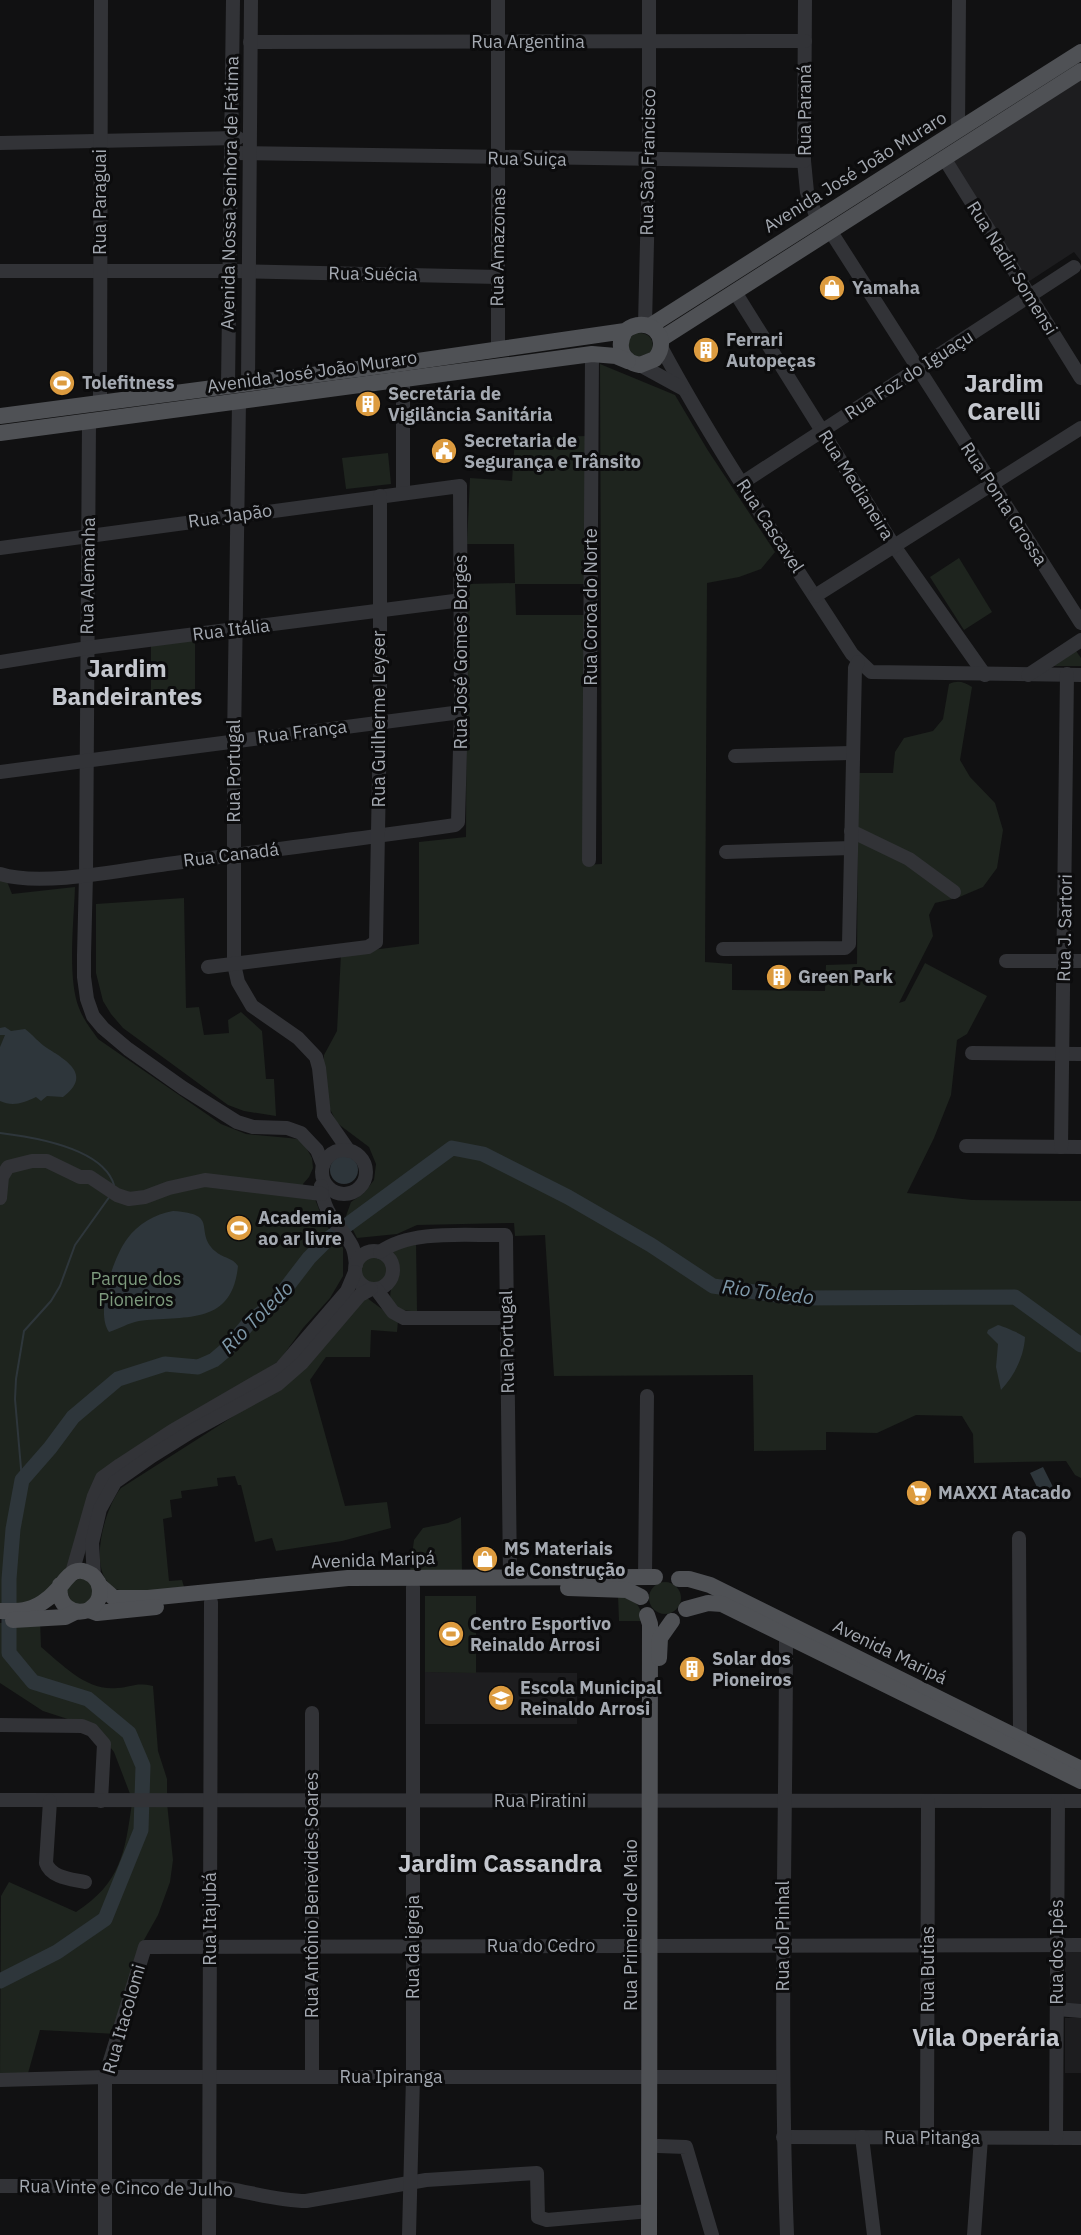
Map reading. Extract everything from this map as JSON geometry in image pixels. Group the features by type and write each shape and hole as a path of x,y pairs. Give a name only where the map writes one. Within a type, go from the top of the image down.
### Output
{"main road":[{"name":"Avenida José João Muraro","path":"7,415 228,386 247,395 403,379 592,354 616,356 634,363 655,359 661,343 764,273 831,232 936,157 958,130 1081,52"},
{"name":"Avenida José João Muraro","path":"0,431 89,421 315,386 316,381 313,375 625,331 631,326 647,325 817,218 936,157 1081,71"},
{"path":"754,259 764,273"},
{"path":"647,325 657,332 661,343"},
{"path":"625,331 620,345 622,354 634,363"},
{"path":"33,429 28,420 30,415 59,409"},
{"path":"0,431 18,425 18,416 7,415"},
{"path":"86,1572 97,1581 99,1599 82,1611 69,1609 60,1599 66,1579 86,1572"},
{"path":"663,1575 679,1579 688,1592 686,1609 683,1614 672,1621 662,1622 647,1615 643,1610 641,1597 650,1577 663,1575"},
{"name":"Avenida Maripá","path":"97,1581 114,1598 148,1598 348,1578 650,1577"},
{"name":"Avenida Maripá","path":"0,1621 28,1614 57,1591 66,1579"},
{"name":"Avenida Maripá","path":"679,1579 689,1579 711,1585 789,1631 1081,1781"},
{"name":"Avenida Maripá","path":"0,1611 65,1617 82,1611 97,1613 351,1588 608,1588 627,1590 641,1597"},
{"name":"Avenida Maripá","path":"686,1609 708,1603 722,1604 789,1631 1020,1738 1081,1769"},
{"name":"Rua Primeiro de Maio","path":"647,1615 650,1624 655,1946 655,2077 649,2235"},
{"name":"Rua Primeiro de Maio","path":"654,1801 658,1644 663,1632 672,1621"},
{"name":"Rua Primeiro de Maio","path":"655,2077 658,2146 657,2235"}],"street":[{"name":"Rua Paraguai","path":"100,404 101,0"},
{"name":"Avenida Nossa Senhora de Fátima","path":"228,386 233,0"},
{"name":"Avenida Nossa Senhora de Fátima","path":"247,395 251,0"},
{"name":"Rua Amazonas","path":"498,0 498,350"},
{"name":"Rua São Francisco","path":"647,325 649,0"},
{"name":"Rua Paraná","path":"805,0 804,161 807,192 817,218"},
{"path":"958,130 959,0"},
{"name":"Rua Argentina","path":"250,42 805,41"},
{"path":"0,143 250,137"},
{"name":"Rua Suiça","path":"231,153 804,161"},
{"name":"Rua Nadir Somensi","path":"936,157 1081,378"},
{"name":"Rua Ponta Grossa","path":"831,232 1081,623"},
{"name":"Rua Foz do Iguaçu","path":"742,483 919,370 1074,267"},
{"path":"0,271 229,271"},
{"name":"Rua Suécia","path":"229,271 498,277"},
{"name":"Rua Medianeira","path":"735,292 894,546 985,675"},
{"name":"Rua Cascavel","path":"661,343 684,390 858,662 870,672 985,675"},
{"name":"Rua Coroa do Norte","path":"589,860 592,354"},
{"name":"Rua Cascavel","path":"634,363 684,390"},
{"path":"403,379 403,492"},
{"name":"Rua Portugal","path":"247,395 236,515 234,964 238,982 252,1006 298,1038 316,1057 321,1082 322,1105 327,1120 349,1151"},
{"name":"Rua Alemanha","path":"89,421 84,977 87,999 93,1016 103,1028 128,1049 237,1122 253,1127 287,1128 301,1133 311,1141 322,1179"},
{"path":"815,596 1081,428"},
{"name":"Rua Japão","path":"0,548 460,486"},
{"name":"Rua José Gomes Borges","path":"459,819 462,600 460,486"},
{"name":"Rua Guilherme Leyser","path":"234,964 368,947 376,942 380,722 380,496"},
{"name":"Rua Itália","path":"0,662 87,648 462,600"},
{"path":"1028,675 1081,640"},
{"path":"723,949 845,948 849,944 851,753 855,668 858,662"},
{"path":"985,675 1074,674"},
{"name":"Rua J. Sartori","path":"1061,1147 1066,772 1074,674"},
{"name":"Rua França","path":"0,772 461,712"},
{"path":"735,756 851,753"},
{"path":"1066,772 1081,772"},
{"name":"Rua Canadá","path":"0,873 29,879 86,874 455,825 459,819"},
{"path":"851,831 909,859 954,892"},
{"path":"726,852 851,848"},
{"path":"1006,961 1081,961"},
{"path":"208,967 234,964"},
{"path":"972,1053 1081,1054"},
{"path":"966,1146 1081,1147"},
{"path":"335,1224 337,1208 362,1185 366,1172 361,1159 349,1151 331,1155 322,1179 335,1224 348,1241 360,1283 374,1289 393,1312 404,1318 507,1318"},
{"path":"0,1198 2,1177 8,1167 33,1161 47,1161 80,1177 90,1177 123,1198 137,1199 169,1188 205,1180 294,1190 322,1179"},
{"path":"322,1179 332,1191 351,1193"},
{"name":"Rua Portugal","path":"374,1252 410,1238 505,1235 506,1237 510,1577"},
{"path":"97,1581 92,1543 100,1509 115,1482 152,1455 278,1384 302,1364 360,1295 389,1282 393,1271 390,1260 348,1241"},
{"path":"66,1579 102,1478 172,1431 281,1368 347,1291 355,1268 363,1255 374,1252"},
{"path":"648,1396 650,1577"},
{"path":"1019,1538 1020,1738"},
{"name":"Rua da igreja","path":"409,2235 413,2077 413,1587"},
{"name":"Rua Itajubá","path":"209,2235 211,1602"},
{"name":"Rua do Pinhal","path":"787,2235 782,2077 783,1801 789,1631"},
{"name":"Rua Antônio Benevides Soares","path":"312,1713 312,2077"},
{"path":"0,1725 82,1726 92,1730 104,1744 101,1801"},
{"name":"Rua Piratini","path":"0,1800 1081,1801"},
{"path":"50,1801 47,1868 57,1874 85,1882"},
{"name":"Rua Butias","path":"927,2138 928,1801"},
{"name":"Rua dos Ipês","path":"1056,2138 1058,1801"},
{"name":"Rua do Cedro","path":"145,1947 1081,1945"},
{"name":"Rua Itacolomi","path":"105,2235 105,2077 145,1947"},
{"path":"1057,2009 1081,2011"},
{"name":"Rua Ipiranga","path":"0,2080 105,2077 782,2077"},
{"name":"Rua Pitanga","path":"783,2137 1081,2138"},
{"path":"862,2137 874,2235"},
{"path":"974,2235 981,2138"},
{"path":"658,2146 686,2147 712,2235"},
{"name":"Rua Vinte e Cinco de Julho","path":"0,2186 209,2186 306,2201 426,2180 537,2173 538,2217 547,2220 650,2211"},
{"path":"0,2186 0,2193"},
{"path":"649,2235 657,2235"}],"shaded area":[{"path":"1081,80 1081,261 1074,252 1028,282 950,164"},
{"path":"5,1027 11,1031 25,1029 68,1063 76,1075 76,1082 72,1089 63,1097 47,1096 41,1101 36,1097 18,1104 0,1101 0,1047 5,1035 0,1035 0,1028"},
{"path":"344,1156 354,1160 358,1170 354,1180 344,1184 334,1180 330,1170 334,1160"},
{"path":"173,1211 188,1213 202,1220 209,1244 215,1251 238,1266 234,1286 216,1309 203,1314 139,1321 109,1332 105,1323 105,1299 116,1259 127,1239 142,1224 153,1217"},
{"path":"998,1325 1025,1337 1018,1366 1001,1390 996,1367 998,1344 987,1333 988,1330"},
{"path":"1043,1467 1055,1491 1042,1497 1030,1473"},
{"name":"Escola Municipal Reinaldo Arrosi","path":"425,1672 577,1673 577,1724 425,1724"},
{"path":"1065,1949 1081,1949 1081,2005 1065,2005"},
{"path":"1065,2018 1081,2018 1081,2073 1065,2073"}],"green space":[{"path":"636,333 648,335 653,347 652,352 635,358 627,345 629,338"},
{"path":"600,364 675,395 707,449 775,552 761,569 739,577 707,583 705,962 732,964 732,990 825,991 826,965 857,964 858,773 893,773 895,752 904,738 933,731 943,719 949,684 961,682 972,687 960,760 970,777 995,803 1003,830 997,868 983,887 957,898 935,903 929,915 933,936 899,1003 905,1001 925,963 987,996 967,1034 957,1040 951,1095 934,1138 907,1193 972,1200 1081,1201 1081,1478 1075,1475 1066,1461 974,1463 973,1434 962,1416 916,1415 877,1433 826,1432 826,1450 754,1451 753,1375 554,1376 545,1235 515,1236 514,1223 417,1225 397,1234 357,1238 346,1216 351,1202 364,1193 374,1180 376,1164 369,1147 337,1123 327,1103 324,1055 337,1031 341,954 419,944 419,842 466,837 467,584 515,583 514,544 467,544 470,478 512,481 515,438 587,436 585,584 515,584 516,615 585,615 584,865 602,864"},
{"path":"388,453 391,484 346,489 342,458"},
{"path":"959,558 992,612 964,630 930,577"},
{"path":"195,639 195,689 151,693 151,645"},
{"path":"1074,648 1081,658 1081,666 1046,666"},
{"name":"Parque dos Pioneiros","path":"0,877 6,879 12,894 75,887 72,965 75,996 83,1016 98,1039 221,1124 246,1134 297,1139 304,1144 312,1158 313,1168 303,1184 307,1198 315,1199 324,1222 343,1248 343,1276 330,1298 303,1328 279,1361 103,1472 70,1563 55,1583 35,1600 0,1611"},
{"path":"184,898 186,1008 199,1007 204,1035 229,1033 228,1020 241,1012 262,1031 266,1079 274,1079 276,1116 244,1111 228,1105 123,1028 103,1001 96,973 96,904"},
{"path":"416,1240 417,1311 401,1310 393,1305 390,1298 395,1258 390,1249"},
{"path":"374,1253 385,1257 389,1268 385,1279 374,1283 363,1279 359,1268 363,1257"},
{"path":"367,1298 398,1321 397,1332 371,1330 370,1357 326,1357 310,1380 345,1506 387,1502 391,1528 342,1541 276,1551 272,1538 255,1542 241,1485 238,1485 235,1476 217,1478 218,1486 181,1491 182,1498 170,1500 172,1517 163,1519 169,1581 182,1580 184,1587 131,1592 116,1589 107,1581 101,1570 101,1540 109,1510 121,1488 290,1380 359,1302"},
{"path":"461,1517 462,1571 410,1571 414,1540 423,1528 448,1523"},
{"path":"85,1576 95,1592 86,1604 72,1604 65,1586"},
{"path":"665,1582 676,1587 681,1598 676,1609 665,1614 654,1609 649,1598 654,1587"},
{"path":"618,1595 636,1603 643,1621 619,1621"},
{"name":"Centro Esportivo Reinaldo Arrosi","path":"425,1596 476,1596 476,1673 425,1672"},
{"path":"40,1620 41,1647 85,1681 106,1688 153,1686 158,1751 167,1779 167,1799 132,1799 114,1752 101,1735 83,1724 43,1711 0,1683 0,1623"},
{"path":"132,1803 167,1803 173,1860 170,1882 158,1915 140,1947 117,2034 40,2030 27,2077 0,2077 1,1896 9,1882 76,1912 103,1890 112,1878 127,1837"}],"waterway":[{"path":"0,1133 48,1141 82,1153 107,1172 114,1185"},
{"name":"Rio Toledo","path":"0,1981 57,1952 105,1919 141,1830 143,1766 129,1733 88,1699 33,1682 9,1653 9,1579 13,1529 22,1480 73,1417 118,1379 165,1364 198,1367 214,1360 227,1349 249,1323 276,1301 309,1258 328,1239 452,1148 483,1154 568,1197 651,1245 713,1286 798,1298 1015,1297 1081,1345"},
{"path":"22,1480 15,1399 24,1331 51,1301 60,1286 75,1245 110,1196"}],"place":[{"name":"Yamaha","path":"832,288"},
{"name":"Ferrari Autopeças","path":"706,350"},
{"name":"Tolefitness","path":"62,383"},
{"name":"Secretária de Vigilância Sanitária","path":"368,404"},
{"name":"Secretaria de Segurança e Trânsito","path":"444,451"},
{"name":"Green Park","path":"779,977"},
{"name":"Academia ao ar livre","path":"239,1228"},
{"name":"MAXXI Atacado","path":"919,1493"},
{"name":"MS Materiais de Construção","path":"485,1559"},
{"name":"Centro Esportivo Reinaldo Arrosi","path":"451,1634"},
{"name":"Solar dos Pioneiros","path":"692,1669"},
{"name":"Escola Municipal Reinaldo Arrosi","path":"501,1698"}],"district":[{"name":"Jardim Carelli","path":"1004,398"},
{"name":"Jardim Bandeirantes","path":"127,683"},
{"name":"Jardim Cassandra","path":"500,1864"},
{"name":"Vila Operária","path":"986,2038"}]}
